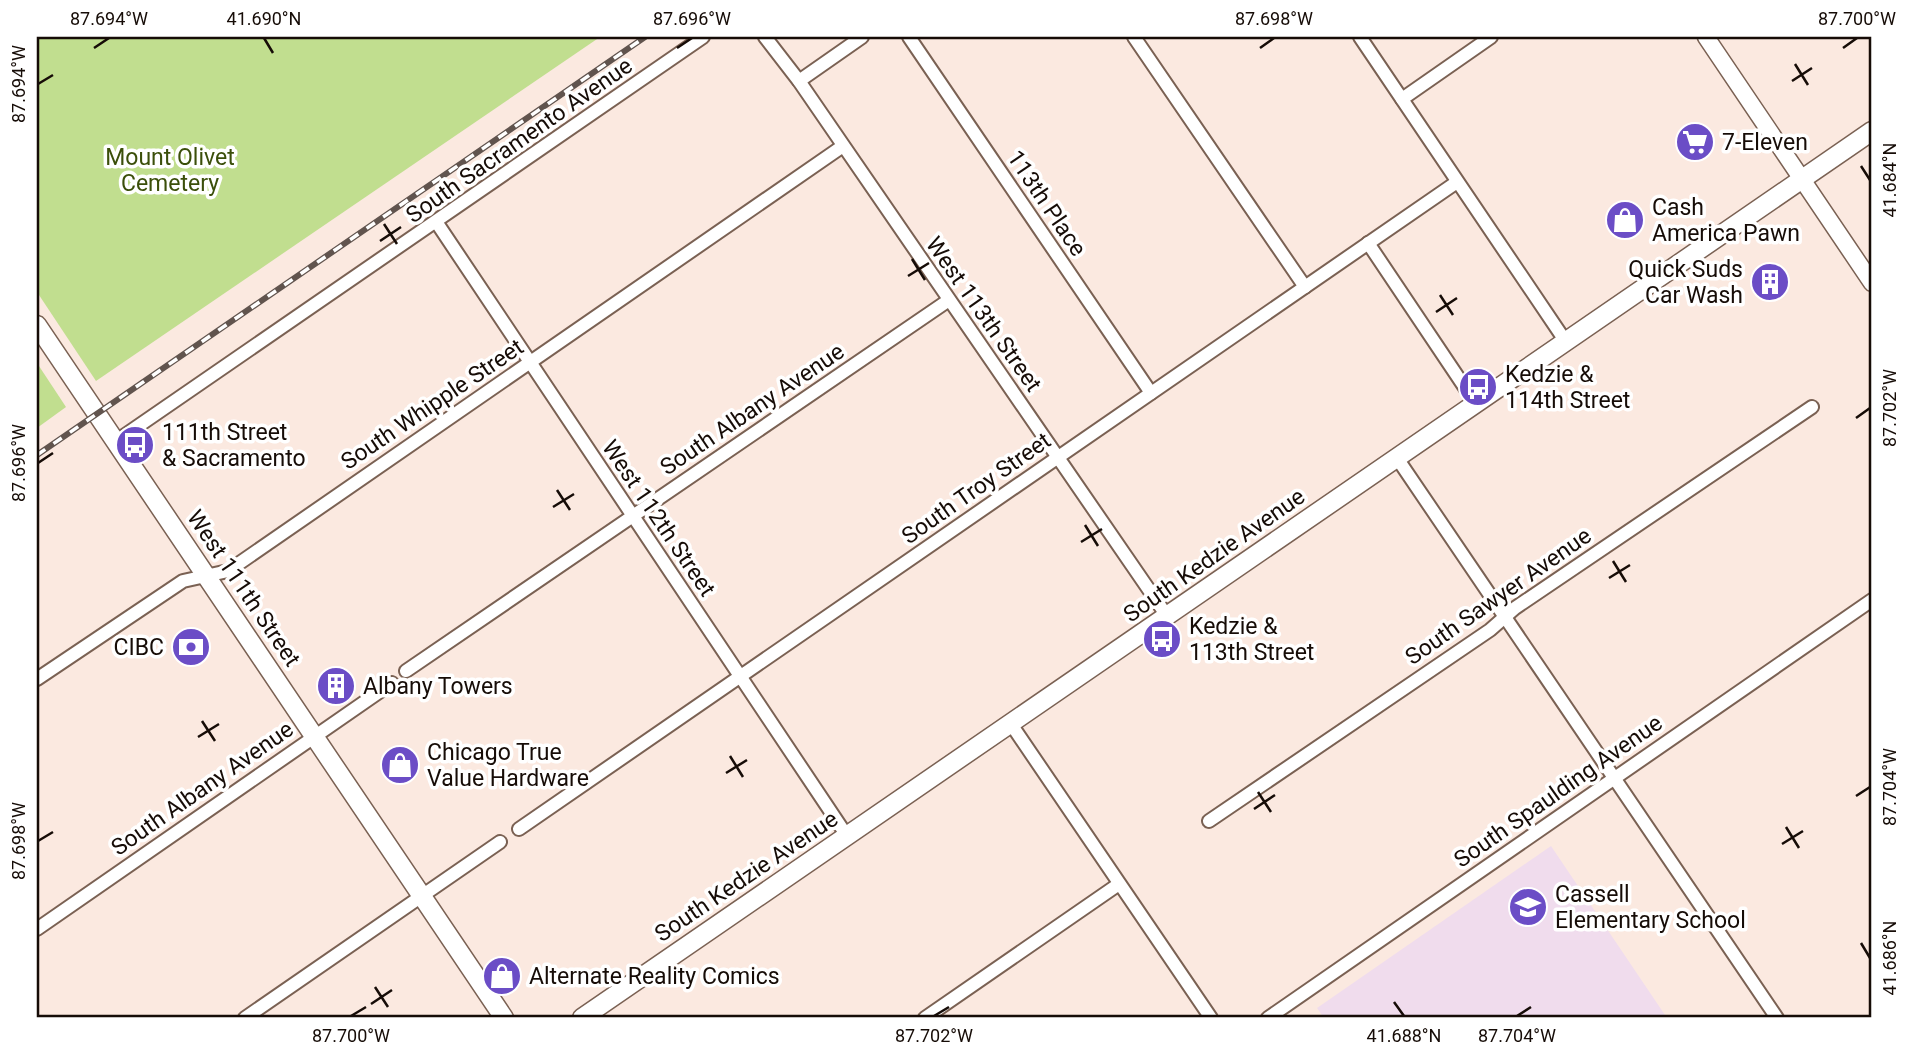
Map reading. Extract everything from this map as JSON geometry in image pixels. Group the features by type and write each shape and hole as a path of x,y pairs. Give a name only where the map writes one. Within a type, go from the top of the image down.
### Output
{"main road":[{"name":"South Kedzie Avenue","path":"582,1018 1872,131"},
{"name":"West 111th Street","path":"37,326 504,1018"}],"street":[{"name":"South Sacramento Avenue","path":"115,442 437,223 703,37"},
{"name":"West 113th Street","path":"765,37 799,81 1167,617"},
{"path":"799,81 862,37"},
{"name":"113th Place","path":"909,37 1151,393"},
{"path":"1134,37 1305,287"},
{"path":"1360,37 1566,342"},
{"path":"1402,99 1491,37"},
{"path":"1706,37 1872,283"},
{"name":"South Whipple Street","path":"38,675 183,581 228,571 843,146"},
{"name":"South Troy Street","path":"519,829 1457,182"},
{"name":"West 112th Street","path":"437,223 847,836"},
{"path":"1368,243 1476,404"},
{"name":"South Albany Avenue","path":"406,671 949,299"},
{"name":"South Sawyer Avenue","path":"1209,821 1490,631 1503,618 1812,407"},
{"path":"1397,458 1503,618 1777,1018"},
{"name":"South Spaulding Avenue","path":"1268,1018 1872,600"},
{"name":"South Albany Avenue","path":"37,929 392,683"},
{"path":"1011,724 1211,1018"},
{"path":"245,1018 500,842"},
{"path":"925,1018 1119,884"}],"shaded area":[{"name":"Cassell Elementary School","path":"1551,846 1667,1018 1324,1018 1317,1008"}],"green space":[{"name":"Mount Olivet Cemetery","path":"37,37 600,37 96,381 37,292"},
{"path":"37,363 66,407 37,428"}],"railway":[{"path":"37,455 645,37"}],"place":[{"name":"7-Eleven","path":"1695,142"},
{"name":"Cash America Pawn","path":"1625,220"},
{"name":"Quick Suds Car Wash","path":"1770,282"},
{"name":"Kedzie & 114th Street","path":"1478,387"},
{"name":"111th Street & Sacramento","path":"135,445"},
{"name":"Kedzie & 113th Street","path":"1162,639"},
{"name":"CIBC","path":"191,647"},
{"name":"Albany Towers","path":"336,686"},
{"name":"Chicago True Value Hardware","path":"400,765"},
{"name":"Cassell Elementary School","path":"1528,907"},
{"name":"Alternate Reality Comics","path":"502,976"}]}
